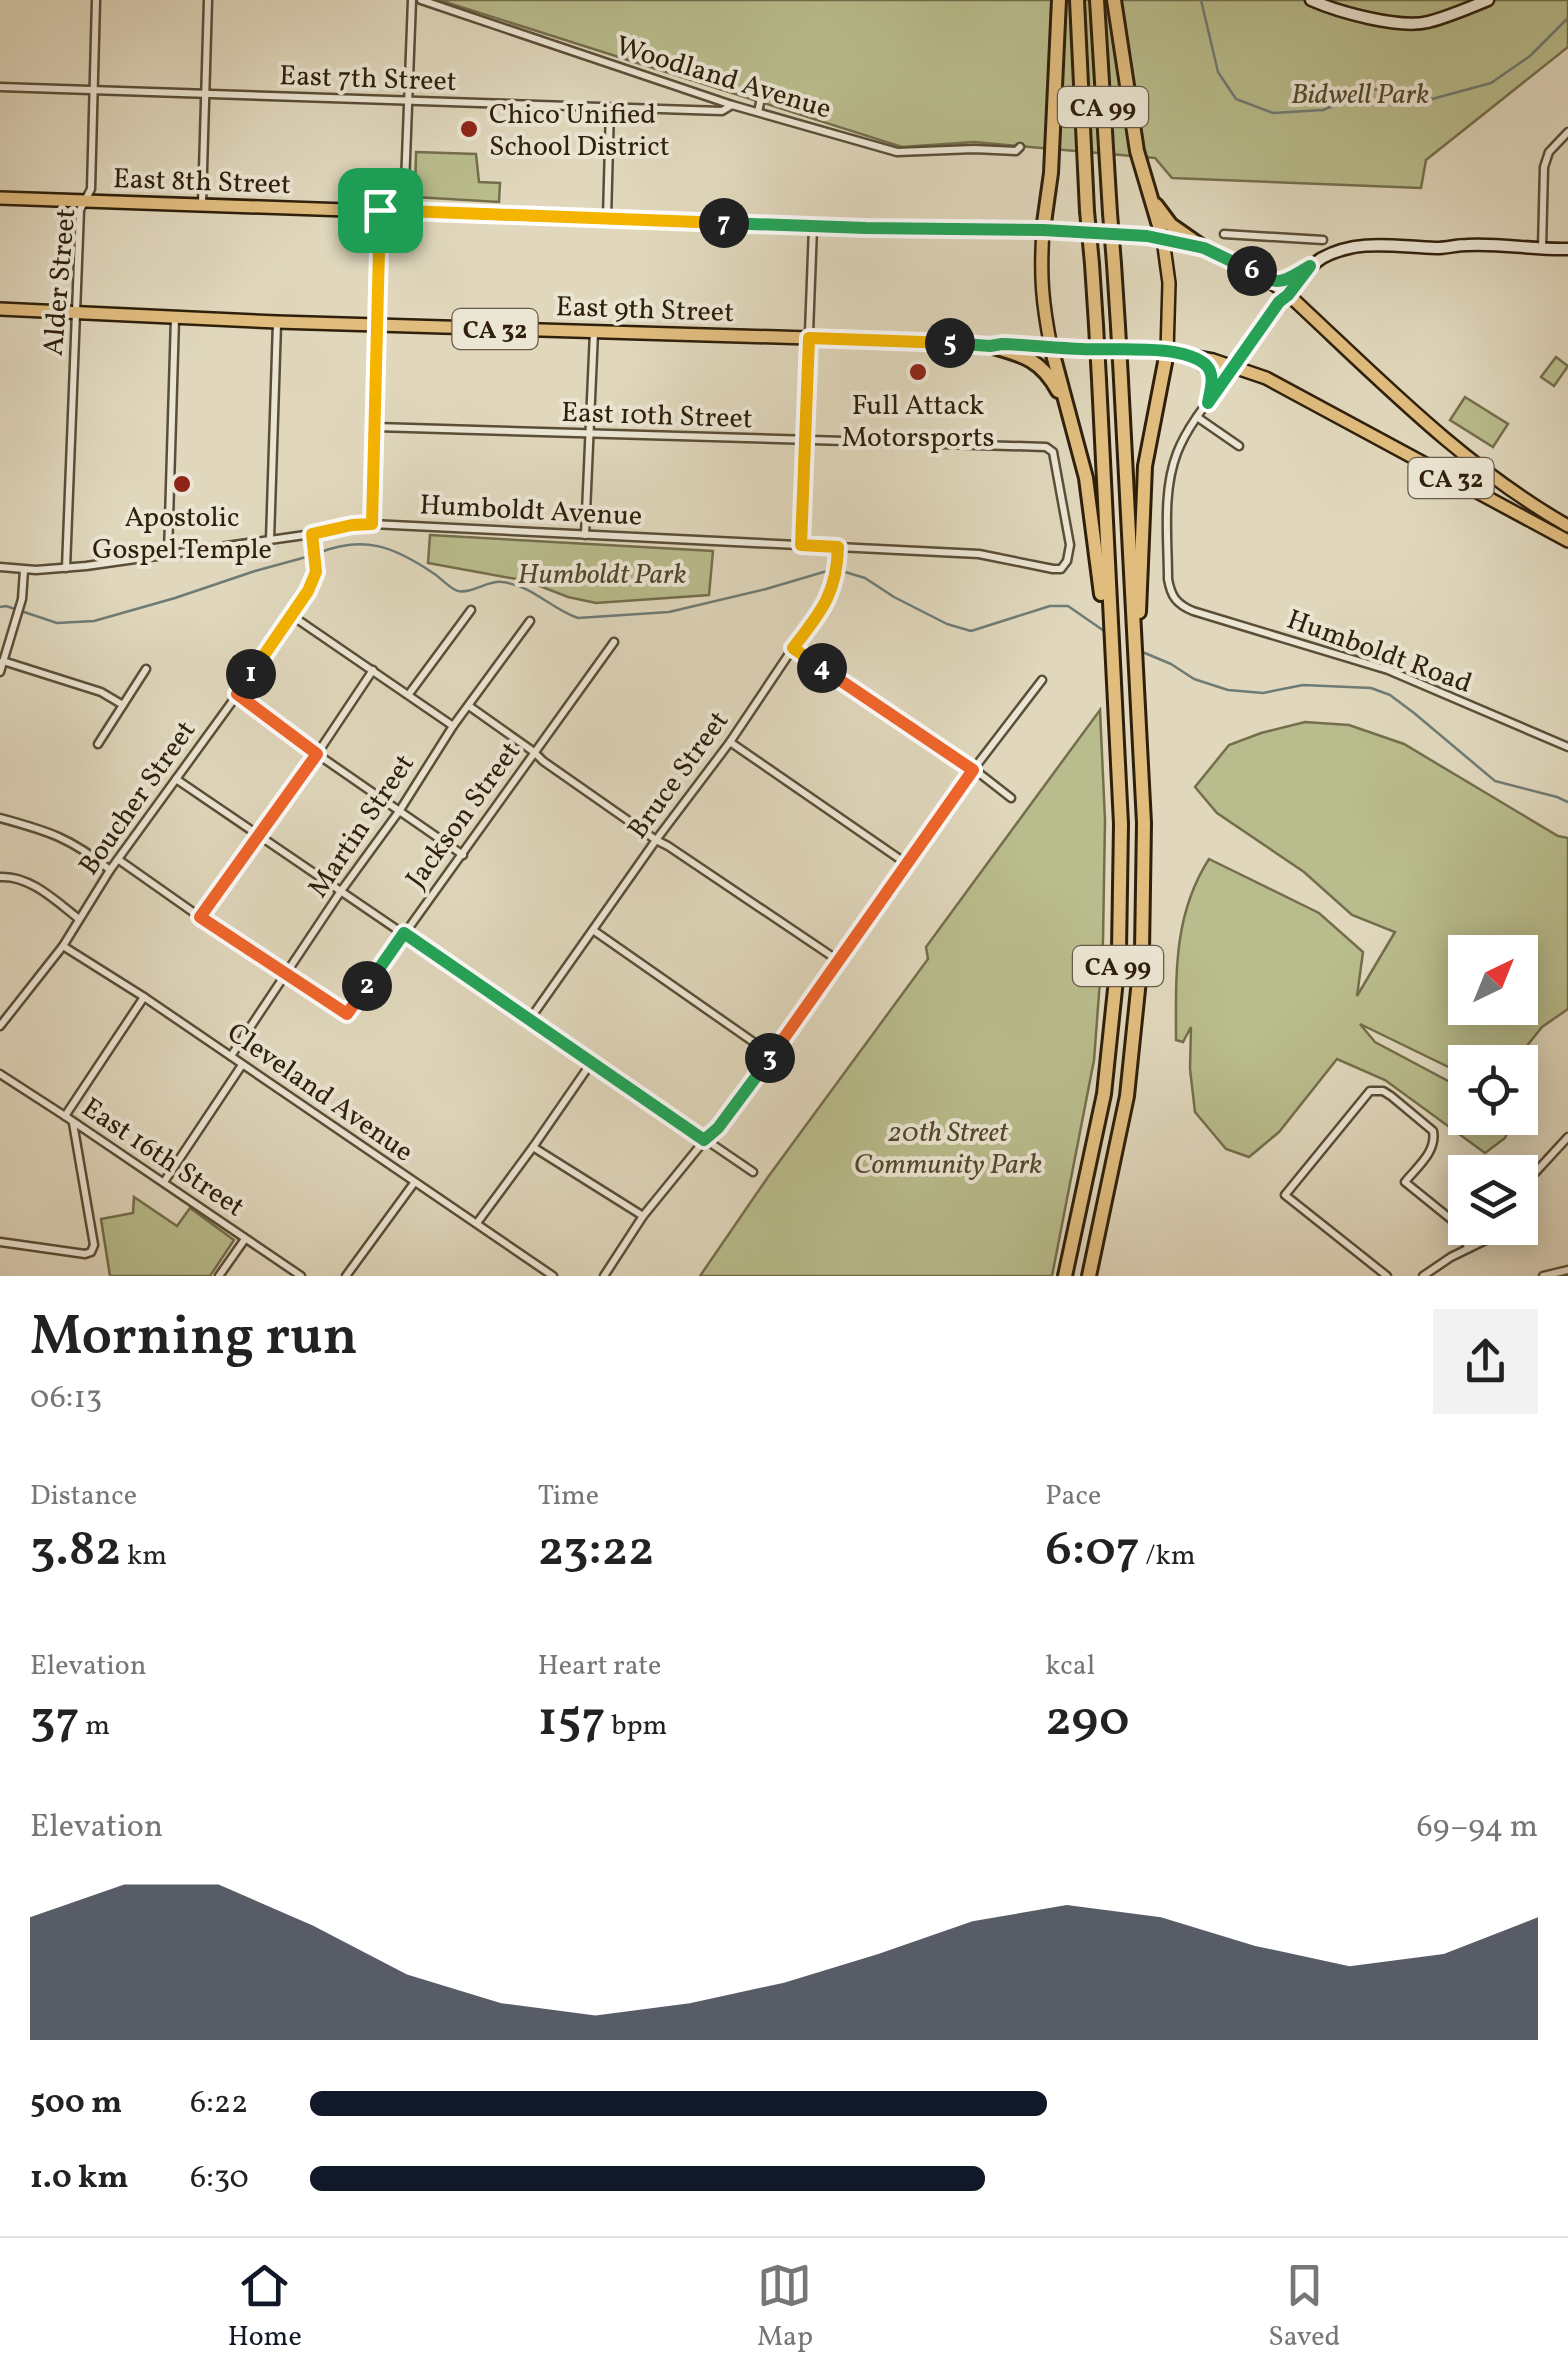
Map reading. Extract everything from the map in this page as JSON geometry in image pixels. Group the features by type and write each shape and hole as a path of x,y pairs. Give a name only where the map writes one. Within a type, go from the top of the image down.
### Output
{"highway":[{"path":"1043,230 1052,160 1059,0"},
{"name":"CA 99","path":"1065,1276 1104,1094 1119,951 1121,824 1106,616 1099,380 1077,0"},
{"name":"CA 99","path":"1089,1276 1127,1096 1142,950 1144,823 1096,0"},
{"path":"1114,0 1137,152 1163,239"},
{"path":"1152,198 1171,225 1204,248"},
{"path":"990,346 1027,357 1042,368 1058,390 1075,435"},
{"path":"1052,346 1086,478 1106,616"},
{"path":"1133,630 1139,618 1145,466 1167,352"}],"main road":[{"name":"East 8th Street","path":"0,198 1122,234 1204,248 1272,282 1288,295"},
{"path":"1043,230 1042,302 1052,346"},
{"path":"1163,239 1169,283 1167,352"},
{"path":"1272,282 1288,281 1310,266"},
{"name":"CA 32","path":"1288,295 1468,459 1568,526"},
{"name":"East 9th Street","path":"0,309 1167,352"},
{"name":"CA 32","path":"1167,352 1214,360 1277,384 1568,541"},
{"path":"1190,356 1210,372 1208,403"}],"street":[{"name":"Alder Street","path":"66,568 80,210 90,189 96,0"},
{"path":"202,206 208,0"},
{"path":"404,211 412,0"},
{"name":"Woodland Avenue","path":"421,0 732,105 904,154 974,149 1016,151 1020,147"},
{"path":"1311,0 1336,11 1377,20 1424,24 1488,0"},
{"name":"East 7th Street","path":"0,87 722,111 732,105"},
{"path":"758,112 763,89"},
{"path":"608,218 610,108"},
{"path":"1542,250 1544,167 1549,152 1568,132"},
{"path":"372,524 380,210"},
{"path":"801,545 812,226"},
{"path":"1224,234 1323,240 1333,253"},
{"path":"1239,446 1197,417 1279,302 1310,266 1333,253 1371,244 1568,249"},
{"path":"168,554 175,318"},
{"path":"270,540 277,322"},
{"path":"585,535 594,332"},
{"name":"Humboldt Road","path":"1197,417 1176,453 1169,484 1168,579 1175,601 1192,610 1388,670 1568,747"},
{"name":"East 10th Street","path":"376,426 1046,447 1053,452 1070,545 1061,569"},
{"name":"Humboldt Avenue","path":"0,567 66,568 372,524 801,545 838,551 979,554 1061,569"},
{"name":"Boucher Street","path":"0,1026 62,946 110,870 308,591 316,568 312,534"},
{"name":"Bruce Street","path":"530,1019 826,604 838,551"},
{"path":"0,672 22,599 24,570"},
{"path":"410,694 472,610"},
{"path":"291,615 454,726"},
{"name":"Martin Street","path":"231,1056 341,890 530,621"},
{"name":"Jackson Street","path":"288,974 347,1014 614,642"},
{"path":"793,648 1011,798"},
{"path":"4,661 102,692 122,705"},
{"path":"98,744 146,668"},
{"path":"200,917 373,670"},
{"path":"604,1276 644,1216 718,1128 772,1055 973,770 1042,680"},
{"path":"237,694 463,854"},
{"path":"469,706 656,840 839,961"},
{"path":"730,742 907,864"},
{"path":"176,779 753,1172"},
{"path":"0,818 54,833 86,850 110,870"},
{"path":"119,860 288,974"},
{"path":"0,877 12,876 29,883 80,918"},
{"path":"594,930 772,1055"},
{"name":"Cleveland Avenue","path":"62,946 144,997 554,1276"},
{"path":"0,1242 91,1252 94,1245 69,1118 144,997"},
{"path":"476,1223 591,1063"},
{"path":"164,1182 242,1065"},
{"name":"East 16th Street","path":"0,1074 301,1276"},
{"path":"1387,1276 1285,1195 1370,1091 1391,1096 1435,1136 1432,1149 1405,1182 1452,1220 1469,1248"},
{"path":"1538,1171 1568,1137"},
{"path":"533,1147 644,1216"},
{"path":"346,1276 414,1182"},
{"path":"219,1276 245,1239"},
{"path":"1423,1276 1475,1245"},
{"path":"1544,1276 1568,1270"}],"green space":[{"name":"Bidwell Park","path":"439,0 1568,0 1568,47 1426,160 1421,188 1172,178 1155,158 974,142 902,147"},
{"path":"416,152 476,154 479,182 500,183 499,202 415,197"},
{"path":"1556,357 1568,366 1554,386 1541,377"},
{"path":"1465,397 1508,424 1493,447 1450,420"},
{"name":"Humboldt Park","path":"430,535 713,551 709,595 596,603 568,597 527,581 428,563"},
{"name":"20th Street Community Park","path":"1100,710 1105,820 1103,941 1094,1060 1052,1276 700,1276 928,959 926,947"},
{"path":"1305,722 1349,725 1404,744 1558,836 1568,838 1568,1009 1542,1027 1528,1045 1448,1045 1448,1067 1360,1024 1375,1042 1448,1081 1448,1126 1385,1080 1337,1059 1279,1132 1249,1157 1226,1149 1195,1112 1191,1027 1183,1042 1176,1040 1177,969 1189,902 1209,859 1319,913 1363,952 1357,996 1395,932 1352,915 1304,872 1217,813 1195,787 1229,745"},
{"path":"1460,1135 1506,1135 1485,1153"},
{"path":"134,1197 177,1226 190,1208 234,1240 210,1276 110,1276 101,1219 133,1213"}],"waterway":[{"path":"1201,0 1218,72 1236,99 1273,113 1323,110 1373,89 1432,99 1491,83 1530,56 1568,18"},
{"path":"318,553 350,545 378,546 418,564 458,591 497,582 513,584 578,618 669,612 827,571 865,578 947,624 971,631 1050,606 1068,606 1107,633"},
{"path":"0,607 57,623 94,621 310,556"},
{"path":"1140,651 1194,679 1228,690 1263,693 1303,685 1371,688 1390,695 1495,781 1568,802"}],"place":[{"name":"Chico Unified School District","path":"469,129"},
{"name":"Full Attack Motorsports","path":"918,372"},
{"name":"Apostolic Gospel Temple","path":"182,484"}],"route":[{"path":"380,210 1122,234 1204,248 1272,282 1288,281 1310,266 1279,302 1208,403 1212,380 1206,365 1190,356 1167,352 809,338 801,545 838,547 838,556 826,604 793,648 973,770 772,1055 718,1128 704,1140 404,933 347,1014 200,917 317,754 237,694 308,591 316,572 312,534 372,524 380,210"}]}
